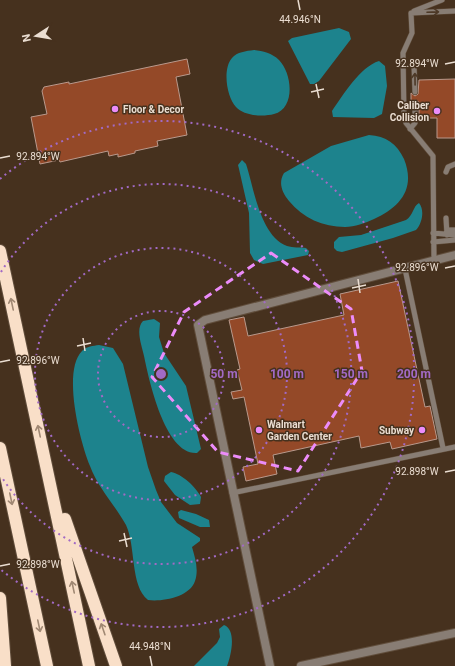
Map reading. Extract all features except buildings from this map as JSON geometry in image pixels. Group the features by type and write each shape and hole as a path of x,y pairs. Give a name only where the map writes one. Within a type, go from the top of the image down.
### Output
{"highway":[{"path":"0,251 48,469 89,666"},
{"path":"0,448 47,666"},
{"path":"48,469 116,666"},
{"path":"0,598 5,666"}],"street":[{"path":"270,666 197,330 198,323 455,255"},
{"path":"301,666 455,633"}],"lane":[{"path":"411,12 442,0"},
{"path":"411,12 455,11"},
{"path":"411,12 412,33 404,50 403,57 404,115 405,121 410,129 433,156 434,260"},
{"path":"414,65 415,92"},
{"path":"410,129 415,123 415,104"},
{"path":"446,172 448,167 455,164"},
{"path":"446,218 447,232"},
{"path":"433,233 455,230"},
{"path":"447,232 455,235"},
{"path":"433,242 455,240"},
{"path":"405,269 443,448"},
{"path":"232,493 443,448 455,447"}],"highlighted area":[{"path":"271,253 351,309 362,371 298,471 218,452 152,377 184,312"}],"water":[{"path":"339,28 349,32 351,39 319,81 314,84 310,84 288,41 292,38"},
{"path":"254,50 267,53 279,60 287,73 290,90 289,98 286,105 274,114 249,114 239,110 230,97 226,76 229,63 236,54"},
{"path":"379,61 385,66 387,86 382,114 374,118 333,117 332,111 352,82 365,69"},
{"path":"369,135 386,139 398,149 404,159 408,179 407,188 398,203 391,209 374,219 360,224 349,227 337,227 321,223 307,217 289,201 284,194 281,184 284,173 331,146"},
{"path":"242,160 246,164 259,210 270,232 278,241 287,246 306,248 309,251 308,255 263,264 254,260 250,253 249,213 238,165"},
{"path":"419,203 422,209 422,217 416,230 342,252 337,251 334,248 334,242 339,237 361,235 406,220 410,216 415,206"},
{"path":"154,319 160,323 159,337 164,353 186,386 201,449 197,453 186,450 176,442 167,430 160,414 146,367 139,333 143,321"},
{"path":"99,345 113,348 123,364 148,467 161,502 177,523 200,538 200,541 192,547 197,568 195,581 188,591 182,595 168,599 148,600 142,594 138,585 126,525 97,482 86,455 75,407 73,374 76,361 82,351 88,347"},
{"path":"171,472 180,475 192,485 201,497 200,504 190,505 175,495 164,481 165,476"},
{"path":"181,510 196,514 209,520 210,527 200,527 179,518 178,512"},
{"path":"224,625 231,632 232,638 227,666 194,666 217,643 220,637 219,629"}],"place":[{"name":"Floor & Decor","path":"115,109"},
{"name":"Caliber Collision","path":"437,111"},
{"name":"Walmart Garden Center","path":"259,430"},
{"name":"Subway","path":"422,430"}]}
